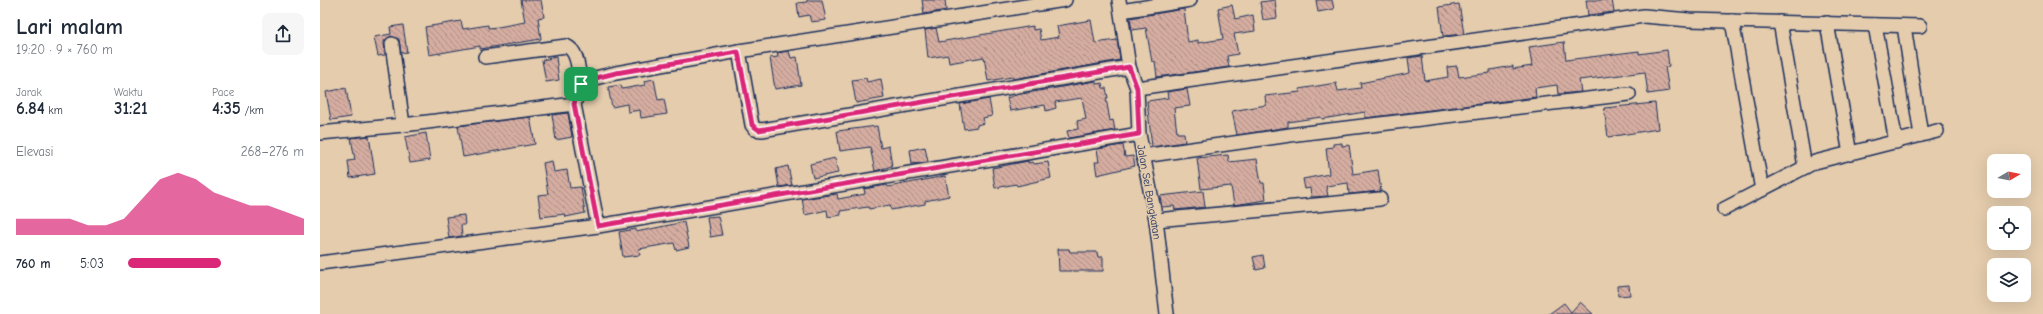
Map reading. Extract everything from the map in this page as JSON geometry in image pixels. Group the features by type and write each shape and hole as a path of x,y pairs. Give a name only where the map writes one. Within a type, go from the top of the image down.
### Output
{"street":[{"path":"581,84 587,80 616,73 1065,0"},
{"path":"1120,6 1190,0"},
{"name":"Jalan Sei Bangkatan","path":"1120,6 1129,67 1137,88 1139,134 1156,220 1167,314"},
{"path":"1137,88 1644,16 1732,21 1920,26"},
{"path":"1732,21 1762,190"},
{"path":"1780,22 1805,167"},
{"path":"1826,23 1850,154"},
{"path":"1874,25 1896,142"},
{"path":"1904,26 1921,135"},
{"path":"392,44 403,125"},
{"path":"485,57 566,46 571,48 575,55 581,84 574,104 598,226"},
{"path":"738,52 752,125 759,130 1129,67"},
{"path":"1143,156 1296,134 1629,94"},
{"path":"320,133 403,125 574,104"},
{"path":"1724,209 1815,162 1937,131"},
{"path":"320,263 598,226 1139,134"},
{"path":"1156,220 1380,199"}],"building":[{"path":"521,0 541,0 544,17 538,18 541,39 480,49 480,46 429,55 425,27 461,21 463,29 488,25 488,28 498,27 525,22"},
{"path":"807,0 822,0 826,20 811,22 809,15 799,17 797,3 807,2"},
{"path":"922,0 945,0 946,10 924,14"},
{"path":"1275,0 1277,18 1263,20 1260,2"},
{"path":"1316,0 1332,0 1334,9 1318,12"},
{"path":"1586,0 1612,0 1614,12 1588,15"},
{"path":"1459,4 1464,34 1443,36 1439,7"},
{"path":"1232,5 1235,19 1253,15 1255,31 1234,34 1238,54 1227,56 1229,67 1157,77 1155,61 1152,62 1146,28 1132,30 1130,18 1184,9 1188,42 1198,40 1198,43 1223,39 1218,8"},
{"path":"1091,20 1095,43 1117,40 1120,60 1013,79 1012,77 988,81 984,57 949,63 948,55 928,58 925,30 936,28 939,42 1033,26 1033,30 1039,29 1041,40 1059,37 1057,26"},
{"path":"403,25 407,52 401,53 399,39 391,36 384,41 385,55 378,56 374,37 391,34 390,27"},
{"path":"1564,42 1566,60 1639,51 1639,54 1667,50 1669,66 1665,67 1669,91 1648,94 1645,72 1579,80 1581,92 1558,94 1557,85 1535,88 1536,97 1365,118 1365,112 1322,119 1321,117 1288,122 1288,127 1237,135 1232,111 1266,105 1265,96 1300,92 1299,89 1336,83 1338,91 1361,88 1360,83 1410,73 1408,58 1422,56 1425,81 1448,77 1447,67 1457,66 1459,77 1490,73 1490,70 1513,66 1513,69 1532,66 1529,47"},
{"path":"789,51 791,58 797,57 801,85 775,89 770,58 778,57 777,53"},
{"path":"556,57 559,80 546,82 542,60"},
{"path":"866,78 867,82 881,79 884,98 856,103 852,80"},
{"path":"654,79 658,100 664,99 667,114 641,118 640,110 628,112 627,104 612,107 608,87 621,85 622,89 645,85 644,81"},
{"path":"1096,81 1096,84 1102,83 1103,88 1106,88 1108,98 1106,98 1110,121 1113,120 1115,130 1069,138 1067,131 1078,129 1077,121 1086,119 1082,98 1055,102 1056,108 1046,111 1045,105 1010,111 1007,98 1016,95"},
{"path":"346,88 351,117 331,120 326,92"},
{"path":"1187,89 1190,106 1174,108 1177,133 1184,133 1185,142 1152,147 1147,101 1168,98 1167,92"},
{"path":"989,99 992,116 983,118 984,123 977,125 977,127 964,129 960,104"},
{"path":"1655,103 1658,129 1608,137 1604,108"},
{"path":"568,113 572,137 556,140 552,115"},
{"path":"530,117 535,144 463,157 458,126"},
{"path":"877,126 881,148 889,146 892,166 875,171 870,147 840,151 837,131"},
{"path":"426,133 430,160 410,163 405,137"},
{"path":"369,136 375,174 350,178 348,161 355,160 351,138"},
{"path":"1342,143 1342,146 1349,145 1353,174 1378,170 1381,191 1349,194 1348,183 1326,186 1328,196 1311,197 1310,188 1305,189 1303,179 1329,174 1326,148 1333,147 1333,144"},
{"path":"1123,145 1125,157 1133,156 1135,166 1097,175 1095,162 1099,162 1097,149"},
{"path":"925,147 928,162 912,164 910,150"},
{"path":"1228,155 1229,162 1257,159 1261,183 1264,183 1266,200 1234,205 1231,186 1201,189 1197,158"},
{"path":"835,158 838,173 813,178 810,164"},
{"path":"552,161 554,172 567,170 570,188 581,187 585,213 566,217 565,214 541,217 538,195 548,194 543,163"},
{"path":"1028,161 1028,163 1033,162 1034,164 1048,162 1051,178 1017,186 1016,184 995,188 992,168"},
{"path":"788,166 792,185 779,187 776,169"},
{"path":"945,176 949,196 925,201 925,204 891,210 890,205 869,209 868,207 840,211 841,215 828,217 827,210 805,215 802,199 837,194 838,199 865,194 864,189 887,185 888,187"},
{"path":"1203,191 1205,207 1175,210 1174,206 1162,207 1160,196"},
{"path":"464,215 465,225 461,225 462,236 449,238 446,217"},
{"path":"718,216 722,235 710,237 707,217"},
{"path":"684,222 689,247 676,250 674,243 639,249 640,255 623,257 619,232 636,229 636,232"},
{"path":"1058,249 1069,249 1070,252 1097,252 1098,257 1103,257 1103,271 1059,271"},
{"path":"1263,255 1265,268 1256,270 1253,257"},
{"path":"1629,285 1630,295 1618,296 1617,286"},
{"path":"1580,302 1593,314 1549,314 1564,303 1571,312"}],"route":[{"path":"738,52 752,125 755,129 762,130 1129,67 1137,88 1139,134 598,226 574,104 581,84 587,80 616,73 738,52"}]}
